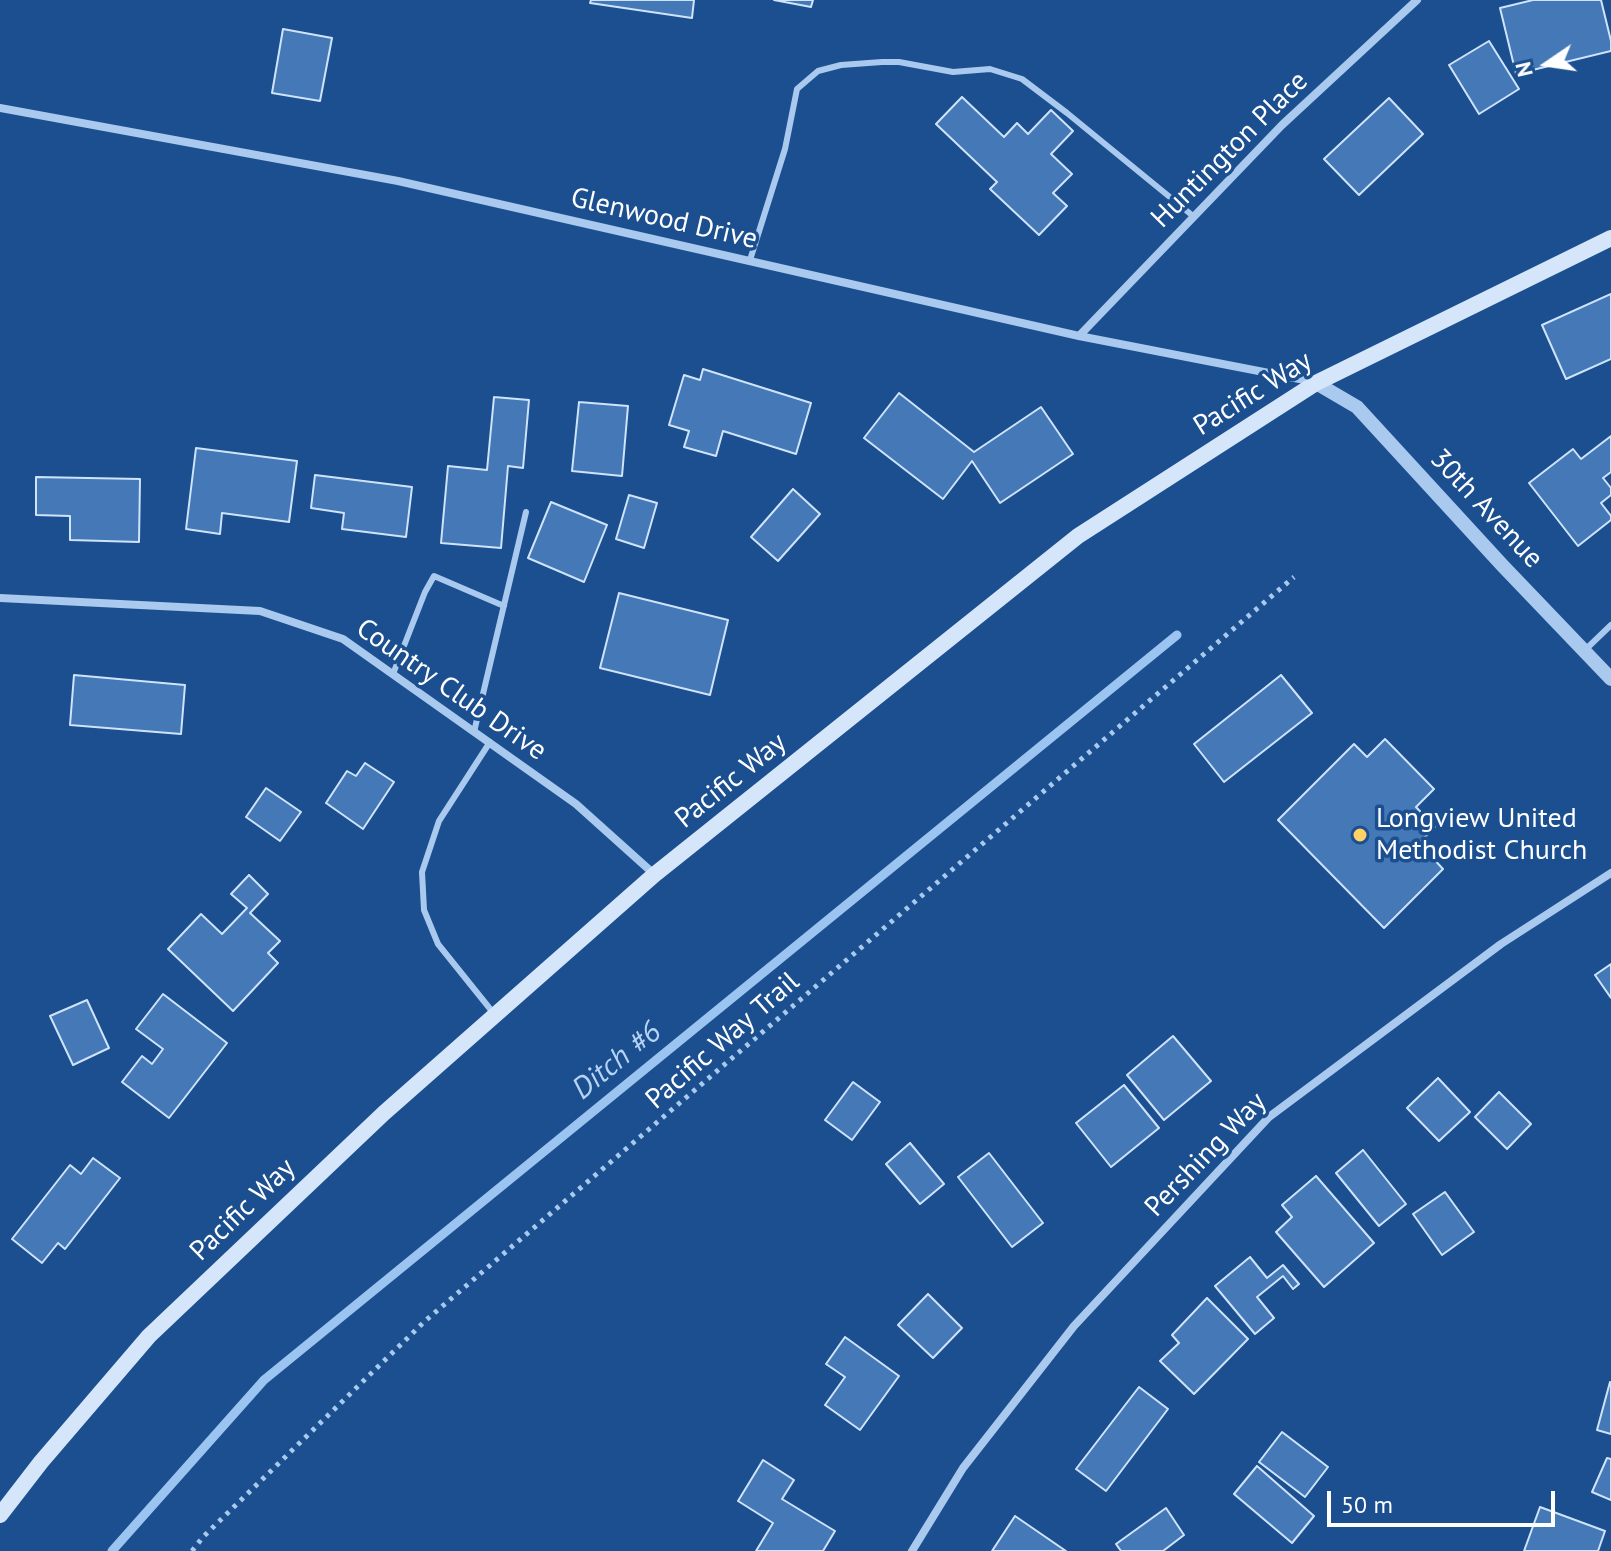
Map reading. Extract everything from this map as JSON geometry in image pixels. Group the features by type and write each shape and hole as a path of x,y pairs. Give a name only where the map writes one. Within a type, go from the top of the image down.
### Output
{"main road":[{"name":"Pacific Way","path":"0,1515 149,1336 384,1113 654,875 1078,536 1316,383 1611,238"}],"street":[{"name":"Huntington Place","path":"1079,336 1282,125 1417,0"},
{"name":"Glenwood Drive","path":"0,108 398,181 1079,336 1316,383"},
{"name":"30th Avenue","path":"1316,383 1357,407 1611,679"},
{"name":"Country Club Drive","path":"0,598 260,611 343,639 576,804 654,875"},
{"name":"Pershing Way","path":"912,1551 963,1468 1074,1326 1269,1117 1501,944 1611,873"}],"lane":[{"path":"750,260 785,149 797,89 818,71 841,65 890,62 953,72 990,69 1022,79 1193,216"},
{"path":"474,732 526,512"},
{"path":"393,674 434,576 504,606"},
{"path":"1584,651 1611,625"},
{"path":"490,742 439,821 422,872 424,910 438,944 495,1015"}],"path":[{"name":"Pacific Way Trail","path":"192,1551 425,1321 1294,577"}],"building":[{"path":"591,0 694,0 692,18 590,3"},
{"path":"774,0 813,0 811,7"},
{"path":"1533,0 1601,0 1611,51 1516,74 1500,8"},
{"path":"283,29 332,38 320,101 272,93"},
{"path":"1489,41 1519,89 1479,114 1449,65"},
{"path":"962,97 1004,137 1017,123 1028,134 1051,110 1073,131 1051,154 1072,174 1053,193 1067,206 1039,235 990,189 997,182 936,124"},
{"path":"1389,98 1423,134 1359,195 1324,159"},
{"path":"1611,294 1611,359 1566,379 1542,325"},
{"path":"703,369 811,403 796,454 723,431 716,456 684,447 689,431 669,425 684,375 700,380"},
{"path":"899,393 974,452 1041,407 1073,454 1000,503 972,461 943,499 864,438"},
{"path":"494,397 529,400 523,468 508,466 501,548 441,543 448,466 487,470"},
{"path":"579,402 628,406 622,476 572,471"},
{"path":"1611,436 1611,472 1603,478 1611,488 1611,495 1601,503 1611,520 1578,546 1529,483 1573,449 1581,459"},
{"path":"196,448 297,461 289,522 222,513 220,534 186,529"},
{"path":"315,475 412,487 406,537 342,529 344,513 311,508"},
{"path":"36,477 140,479 139,542 70,540 70,516 36,515"},
{"path":"793,489 820,514 778,561 751,537"},
{"path":"629,495 657,503 644,548 616,539"},
{"path":"551,502 607,525 584,582 528,558"},
{"path":"619,593 728,620 710,695 600,668"},
{"path":"74,675 185,685 181,734 70,725"},
{"path":"1281,675 1312,713 1224,782 1194,744"},
{"name":"Longview United Methodist Church","path":"1385,739 1434,789 1416,807 1435,827 1419,843 1443,869 1384,928 1278,820 1354,744 1367,757"},
{"path":"365,763 394,782 363,829 326,803 347,771 356,776"},
{"path":"266,788 301,812 280,841 246,817"},
{"path":"249,875 268,894 250,913 280,941 268,953 278,963 233,1011 168,949 201,914 222,934 247,908 231,894"},
{"path":"1611,964 1611,998 1595,975"},
{"path":"163,994 227,1043 169,1118 122,1082 142,1056 152,1064 163,1049 136,1029"},
{"path":"87,1000 109,1048 73,1065 50,1016"},
{"path":"1173,1036 1211,1081 1164,1120 1127,1075"},
{"path":"1438,1078 1470,1112 1439,1141 1407,1108"},
{"path":"853,1082 880,1102 852,1140 825,1120"},
{"path":"1124,1085 1159,1128 1111,1167 1076,1123"},
{"path":"1499,1092 1531,1124 1507,1149 1475,1117"},
{"path":"910,1143 944,1184 920,1204 886,1164"},
{"path":"1363,1150 1406,1204 1379,1226 1336,1173"},
{"path":"989,1153 1043,1223 1012,1247 958,1177"},
{"path":"93,1158 120,1178 65,1249 58,1243 42,1263 12,1239 70,1165 81,1174"},
{"path":"1316,1176 1374,1243 1324,1287 1276,1232 1292,1217 1282,1205"},
{"path":"1445,1192 1474,1232 1442,1255 1413,1214"},
{"path":"1250,1257 1267,1278 1283,1265 1299,1284 1293,1289 1283,1276 1257,1297 1274,1318 1255,1334 1215,1286"},
{"path":"928,1294 962,1328 933,1358 898,1325"},
{"path":"1207,1298 1248,1339 1194,1394 1160,1361 1179,1343 1172,1335"},
{"path":"845,1337 899,1376 860,1430 825,1405 845,1377 826,1364"},
{"path":"1611,1383 1611,1434 1597,1430"},
{"path":"1139,1387 1168,1409 1106,1491 1076,1469"},
{"path":"1282,1432 1328,1467 1305,1497 1259,1462"},
{"path":"1607,1458 1611,1459 1611,1500 1592,1492"},
{"path":"763,1460 794,1480 782,1499 835,1531 823,1551 756,1551 773,1523 738,1501"},
{"path":"1257,1466 1314,1516 1292,1543 1234,1494"},
{"path":"1540,1507 1605,1531 1598,1551 1524,1551"},
{"path":"1166,1508 1184,1535 1163,1551 1121,1551 1116,1544"},
{"path":"1015,1516 1066,1551 992,1551"}],"waterway":[{"name":"Ditch #6","path":"112,1551 264,1380 1177,635"}],"place":[{"name":"Longview United Methodist Church","path":"1360,835"}]}
